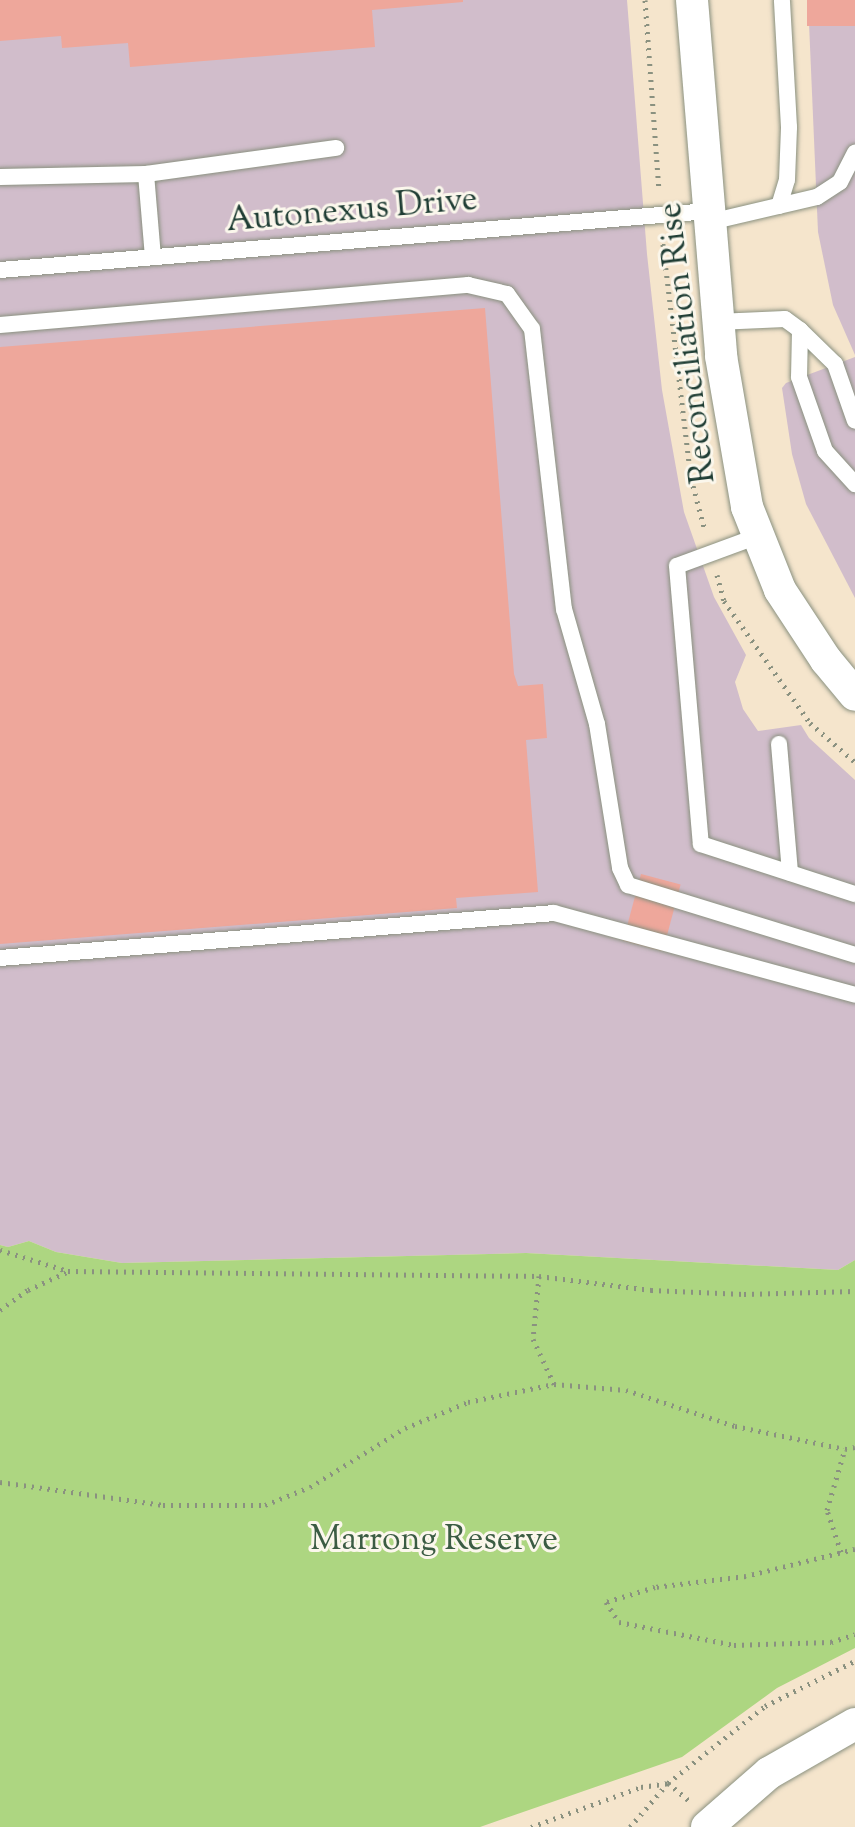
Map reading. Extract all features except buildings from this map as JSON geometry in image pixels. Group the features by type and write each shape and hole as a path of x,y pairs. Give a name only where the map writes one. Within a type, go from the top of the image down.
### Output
{"street":[{"name":"Reconciliation Rise","path":"692,0 717,322 731,428 747,507 780,590 826,660 855,695"},
{"path":"707,1827 769,1773 855,1724"}],"lane":[{"path":"779,206 787,180 789,127 782,0"},
{"path":"0,177 146,174 336,148"},
{"name":"Autonexus Drive","path":"0,270 709,216 817,197 840,182 855,153"},
{"path":"146,174 153,257"},
{"path":"0,325 468,285 507,294 532,329 564,609 597,724 620,868 628,885 855,955"},
{"path":"717,322 785,319 835,364 855,421"},
{"path":"800,330 799,377 825,451 855,484"},
{"path":"758,536 677,566 701,844 855,894"},
{"path":"779,744 790,873"},
{"path":"0,958 554,913 855,995"}],"path":[{"path":"0,1250 68,1271 539,1276 667,1291 744,1294 855,1291"},
{"path":"0,1310 28,1290 68,1271"},
{"path":"539,1276 533,1339 554,1384"},
{"path":"0,1482 163,1505 265,1505 310,1487 405,1428 468,1402 554,1384 626,1390 735,1426 845,1449 855,1447"},
{"path":"841,1552 827,1510 845,1449"},
{"path":"855,1549 746,1576 655,1587 606,1602 619,1622 734,1645 831,1642 855,1634"},
{"path":"630,1827 668,1783 765,1706 855,1661"},
{"path":"531,1827 641,1787 668,1783 685,1795"}],"shaded area":[{"path":"0,0 627,0 647,254 662,390 684,512 714,597 746,655 735,682 743,709 758,731 801,725 809,738 855,780 855,1260 838,1270 526,1253 122,1263 56,1252 29,1241 8,1247 0,1245"},
{"path":"808,0 855,0 855,355 833,305 818,232"},
{"path":"855,357 855,598 806,504 792,454 782,388 786,383"}],"green space":[{"name":"Marrong Reserve","path":"29,1241 56,1252 122,1263 526,1253 838,1270 855,1260 855,1648 777,1688 682,1757 480,1827 0,1827 0,1245 8,1247"}]}
